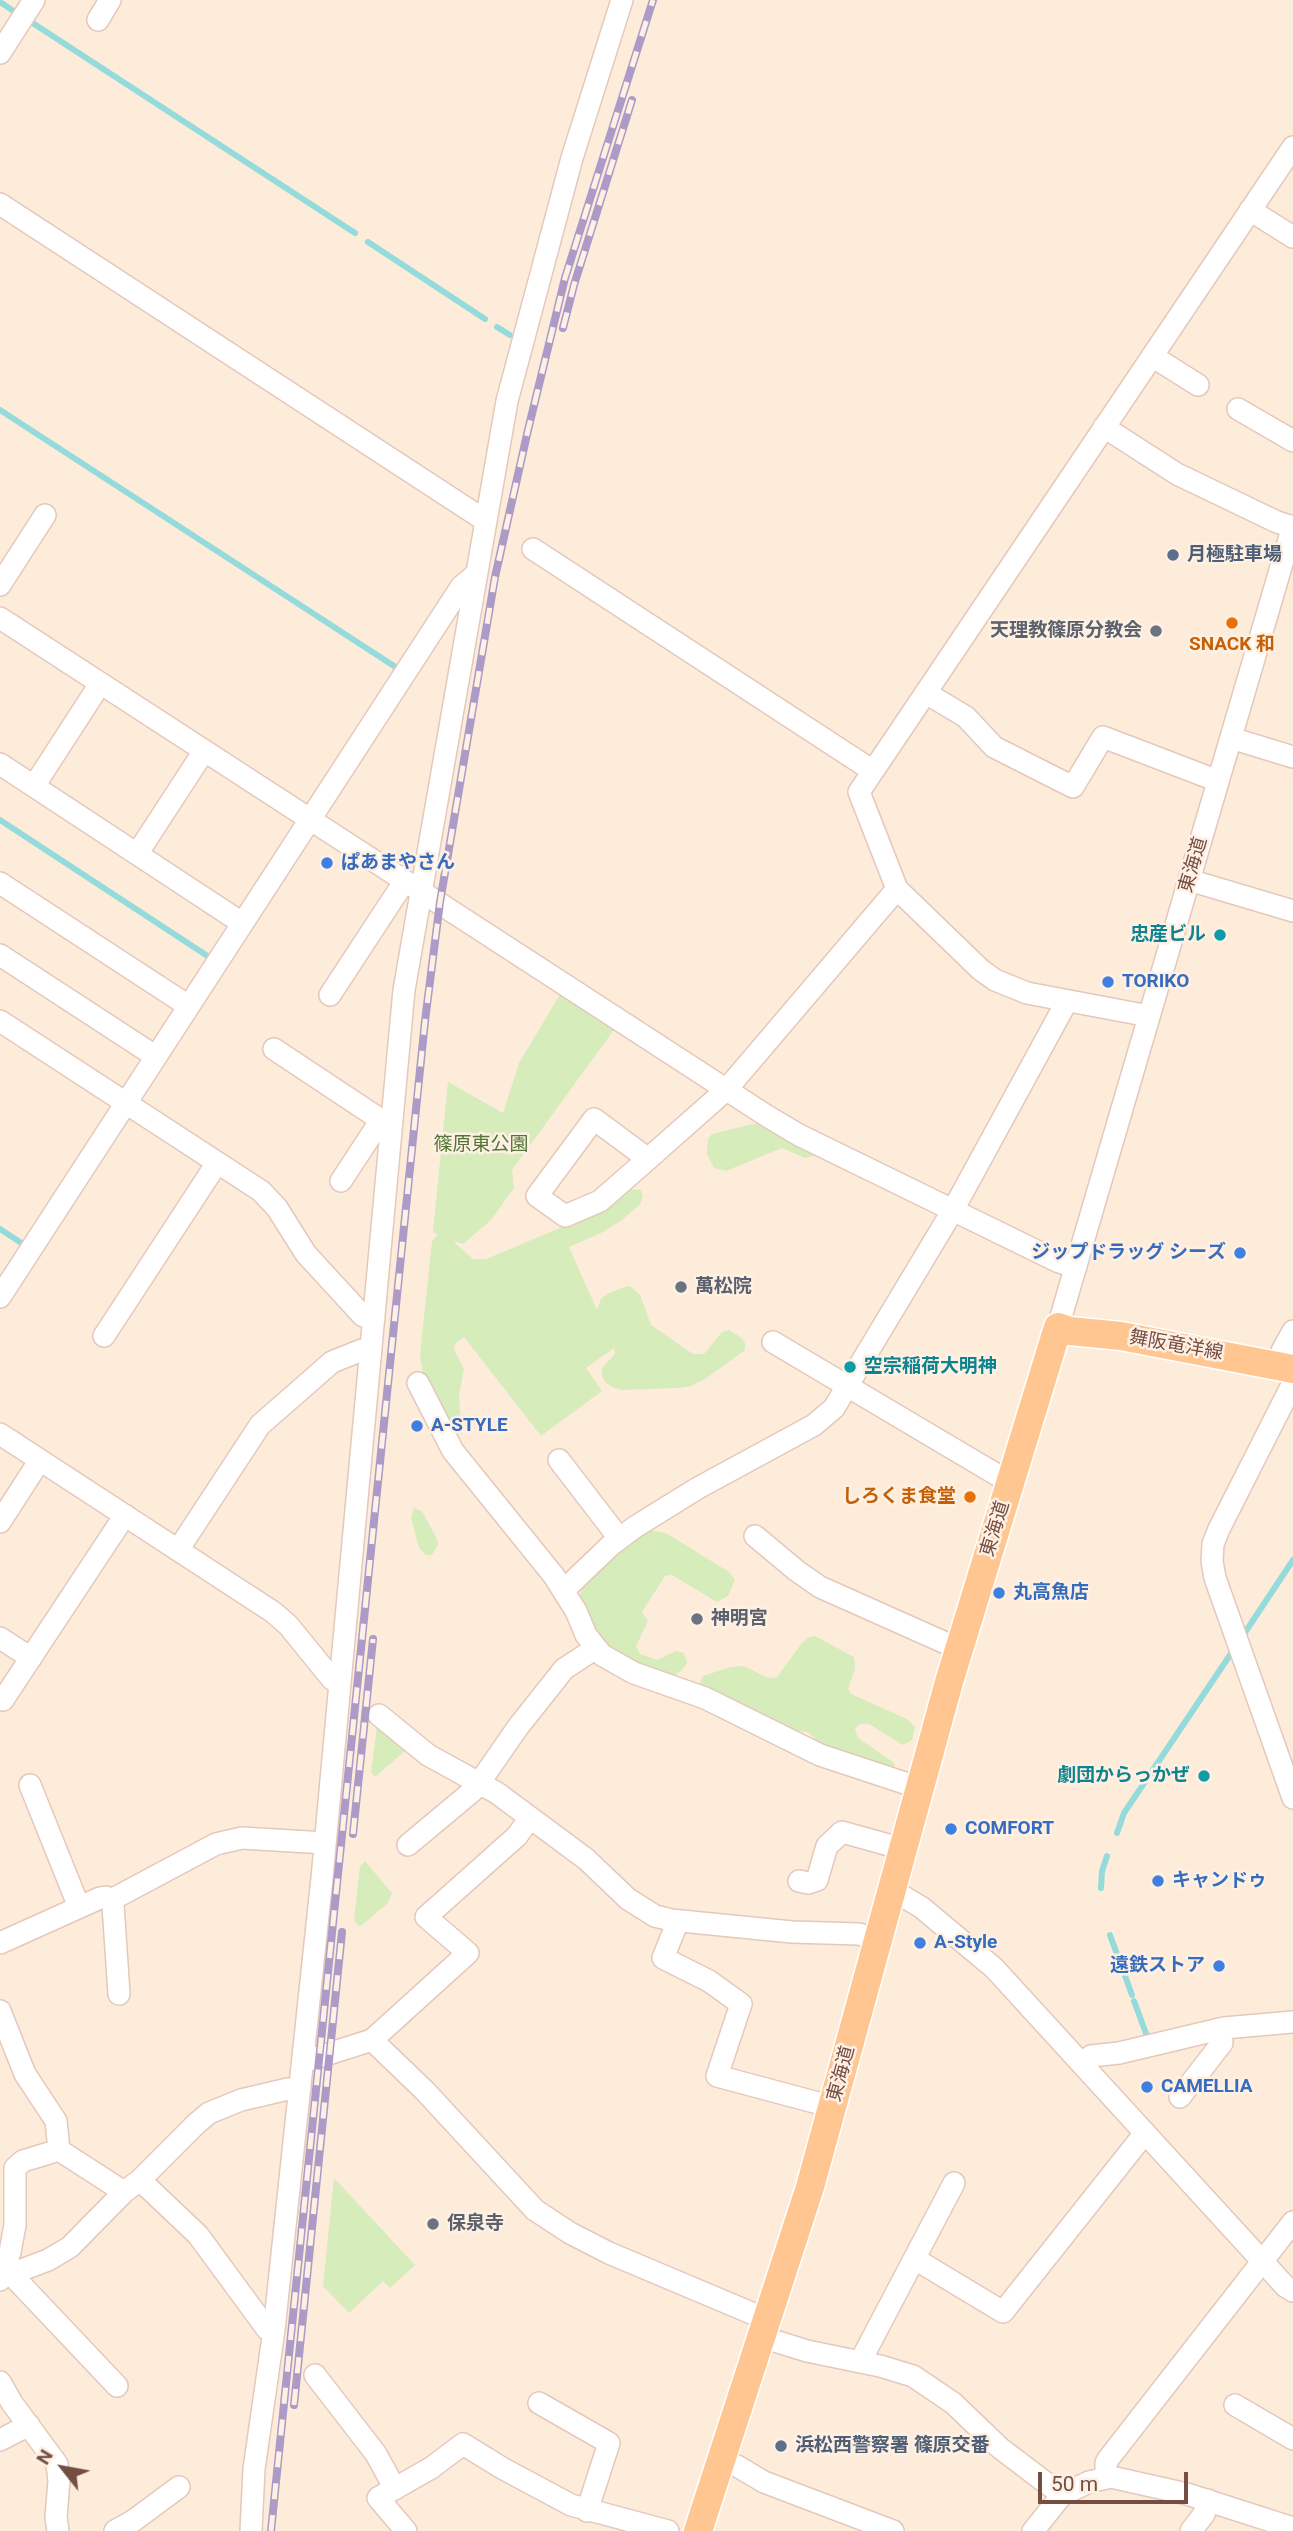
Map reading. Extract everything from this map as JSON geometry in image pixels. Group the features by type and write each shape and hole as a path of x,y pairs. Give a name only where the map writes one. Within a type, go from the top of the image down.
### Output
{"main road":[{"name":"舞阪竜洋線","path":"1058,1327 1070,1331 1121,1336 1288,1373"},
{"name":"東海道","path":"698,2531 765,2329 832,2108 960,1648 1058,1327"}],"street":[{"path":"0,53 34,0"},
{"path":"98,20 110,0"},
{"path":"251,2531 254,2469 274,2330 325,1843 374,1318 387,1120 404,990 413,886 476,574 511,383 572,158 622,0"},
{"path":"1149,1016 1027,993 995,979 968,958 897,889 859,792 1293,147"},
{"path":"0,204 485,521"},
{"path":"1250,210 1293,237"},
{"path":"1152,356 1198,385"},
{"path":"1238,410 1293,441"},
{"path":"1104,427 1177,474 1277,522 1293,527"},
{"path":"0,584 45,515"},
{"name":"東海道","path":"1058,1327 1293,527"},
{"path":"533,548 873,771"},
{"path":"0,1297 187,1005 461,587 476,574"},
{"path":"0,618 799,1135 1059,1262 1076,1267"},
{"path":"34,786 100,684"},
{"path":"926,693 966,717 994,747 1073,788 1103,737 1218,781"},
{"path":"1231,738 1293,757"},
{"path":"137,854 204,751"},
{"path":"0,764 242,923"},
{"path":"1189,880 1293,911"},
{"path":"0,883 187,1005"},
{"path":"330,995 413,886"},
{"path":"649,1159 594,1119 537,1196 565,1216 600,1201 649,1159 726,1090 897,889"},
{"path":"0,955 155,1056"},
{"path":"564,1590 619,1538 698,1488 825,1418 848,1387 953,1210 1067,1001"},
{"path":"0,1021 270,1199 306,1254 363,1316 374,1318"},
{"path":"274,1049 387,1120"},
{"path":"341,1181 387,1120"},
{"path":"115,1330 217,1163"},
{"path":"1293,1331 1282,1351 1288,1373 1219,1529 1213,1545 1212,1561 1215,1577 1293,1798"},
{"path":"773,1342 999,1476 1012,1480"},
{"path":"177,1549 260,1425 332,1362 362,1350 371,1350"},
{"path":"418,1383 453,1451 564,1590 596,1648 612,1662 634,1674 705,1698 820,1755 920,1788"},
{"path":"0,1434 281,1618 332,1679 340,1679"},
{"path":"0,1522 40,1460"},
{"path":"559,1460 619,1538"},
{"path":"3,1700 125,1515"},
{"path":"755,1536 797,1572 820,1587 960,1648"},
{"path":"0,1638 31,1658"},
{"path":"408,1845 475,1789 517,1727 564,1669 596,1648"},
{"path":"379,1715 428,1755 480,1782 530,1818 586,1859 641,1909 655,1916 678,1921 792,1932 859,1934 878,1940"},
{"path":"30,1785 79,1907"},
{"path":"303,2062 372,2040 468,1953 426,1917 517,1836 530,1818"},
{"path":"799,1881 808,1883 817,1880 827,1846 842,1832 903,1849"},
{"path":"0,1942 100,1898 111,1900 216,1844 242,1838 325,1843"},
{"path":"891,1894 904,1897 921,1907 982,1957 1293,2291"},
{"path":"111,1900 119,1994"},
{"path":"678,1921 663,1958 709,1981 741,2004 717,2076 832,2108"},
{"path":"0,2011 26,2074 56,2121 59,2150"},
{"path":"1082,2064 1091,2056 1119,2053 1219,2029 1293,2022"},
{"path":"1180,2097 1222,2043 1219,2029"},
{"path":"372,2040 425,2091 534,2210 570,2233 807,2351 897,2370 928,2385 965,2413 1000,2448 1062,2496"},
{"path":"4,2274 48,2260 70,2247 209,2113 241,2100 288,2089 300,2089"},
{"path":"915,2259 1003,2312 1145,2133"},
{"path":"4,2274 15,2225 15,2168 23,2161 59,2150 169,2205 203,2241 267,2329 274,2330"},
{"path":"860,2362 954,2183"},
{"path":"1106,2478 1106,2463 1109,2458 1293,2222"},
{"path":"4,2274 117,2386"},
{"path":"315,2375 371,2447 396,2489"},
{"path":"0,2382 12,2403 57,2464 59,2481 55,2530"},
{"path":"539,2403 609,2443 587,2511"},
{"path":"1235,2405 1293,2439"},
{"path":"0,2440 29,2425"},
{"path":"406,2531 378,2498 431,2468 463,2444 561,2500 587,2511 668,2531"},
{"path":"722,2461 737,2466 764,2482 893,2531"},
{"path":"1033,2531 1062,2496 1089,2482 1106,2478 1122,2478 1208,2500 1293,2529"},
{"path":"115,2531 179,2487"},
{"path":"1191,2531 1203,2514 1208,2500"}],"green space":[{"name":"篠原東公園","path":"562,991 616,1027 512,1170 514,1188 491,1220 463,1244 453,1241 473,1259 486,1259 598,1212 628,1189 641,1190 643,1197 640,1204 622,1220 569,1247 597,1310 601,1299 607,1294 630,1286 640,1295 651,1325 693,1354 704,1354 722,1332 729,1330 742,1338 745,1350 691,1386 621,1390 605,1382 602,1375 602,1368 615,1354 614,1348 586,1368 602,1391 541,1436 464,1337 455,1344 454,1349 464,1369 459,1396 461,1429 457,1436 424,1379 420,1355 432,1241 438,1235 433,1232 448,1082 503,1113 519,1063"},
{"path":"753,1124 763,1125 813,1152 813,1156 805,1158 782,1148 726,1171 714,1168 707,1154 708,1139 712,1134"},
{"path":"414,1508 422,1511 437,1539 438,1544 432,1555 426,1555 419,1548 411,1517"},
{"path":"648,1530 666,1533 729,1572 735,1580 728,1596 717,1602 672,1575 665,1576 642,1612 648,1621 636,1646 640,1654 657,1660 676,1651 684,1653 687,1663 673,1677 648,1672 599,1641 580,1596 584,1583 605,1560"},
{"path":"815,1636 854,1657 855,1669 848,1689 851,1694 907,1719 915,1727 912,1740 903,1745 869,1724 859,1724 855,1729 858,1738 893,1762 895,1765 892,1770 821,1745 808,1732 788,1730 701,1687 703,1676 730,1667 743,1666 769,1678 777,1677 802,1643"},
{"path":"377,1726 405,1747 405,1751 375,1777 371,1772"},
{"path":"365,1861 392,1893 387,1904 358,1926 354,1920 360,1866"},
{"path":"334,2178 415,2265 390,2288 383,2281 349,2313 323,2286"}],"waterway":[{"path":"0,2 18,14"},
{"path":"28,20 355,233"},
{"path":"368,242 485,319"},
{"path":"497,327 510,335"},
{"path":"0,410 397,668"},
{"path":"0,820 206,955"},
{"path":"0,1229 26,1246"},
{"path":"1244,1634 1293,1560"},
{"path":"1117,1833 1124,1813 1232,1652"},
{"path":"1101,1888 1102,1871 1107,1856"},
{"path":"1110,1935 1132,1995"},
{"path":"1134,2001 1147,2036"}],"railway":[{"path":"271,2531 425,1021 440,902 495,577 528,430 565,278 653,0"},
{"path":"563,328 632,100"},
{"path":"353,1834 373,1639"},
{"path":"294,2405 342,1932"}],"place":[{"name":"月極駐車場","path":"1173,555"},
{"name":"SNACK 和","path":"1232,623"},
{"name":"天理教篠原分教会","path":"1156,631"},
{"name":"ぱあまやさん","path":"327,863"},
{"name":"忠産ビル","path":"1220,935"},
{"name":"TORIKO","path":"1108,982"},
{"name":"ジップドラッグ シーズ","path":"1240,1253"},
{"name":"萬松院","path":"681,1287"},
{"name":"空宗稲荷大明神","path":"850,1367"},
{"name":"A-STYLE","path":"417,1426"},
{"name":"しろくま食堂","path":"970,1497"},
{"name":"丸高魚店","path":"999,1593"},
{"name":"神明宮","path":"697,1619"},
{"name":"劇団からっかぜ","path":"1204,1776"},
{"name":"COMFORT","path":"951,1829"},
{"name":"キャンドゥ","path":"1158,1881"},
{"name":"A-Style","path":"920,1943"},
{"name":"遠鉄ストア","path":"1219,1966"},
{"name":"CAMELLIA","path":"1147,2087"},
{"name":"保泉寺","path":"433,2224"},
{"name":"浜松西警察署 篠原交番","path":"781,2446"}]}
